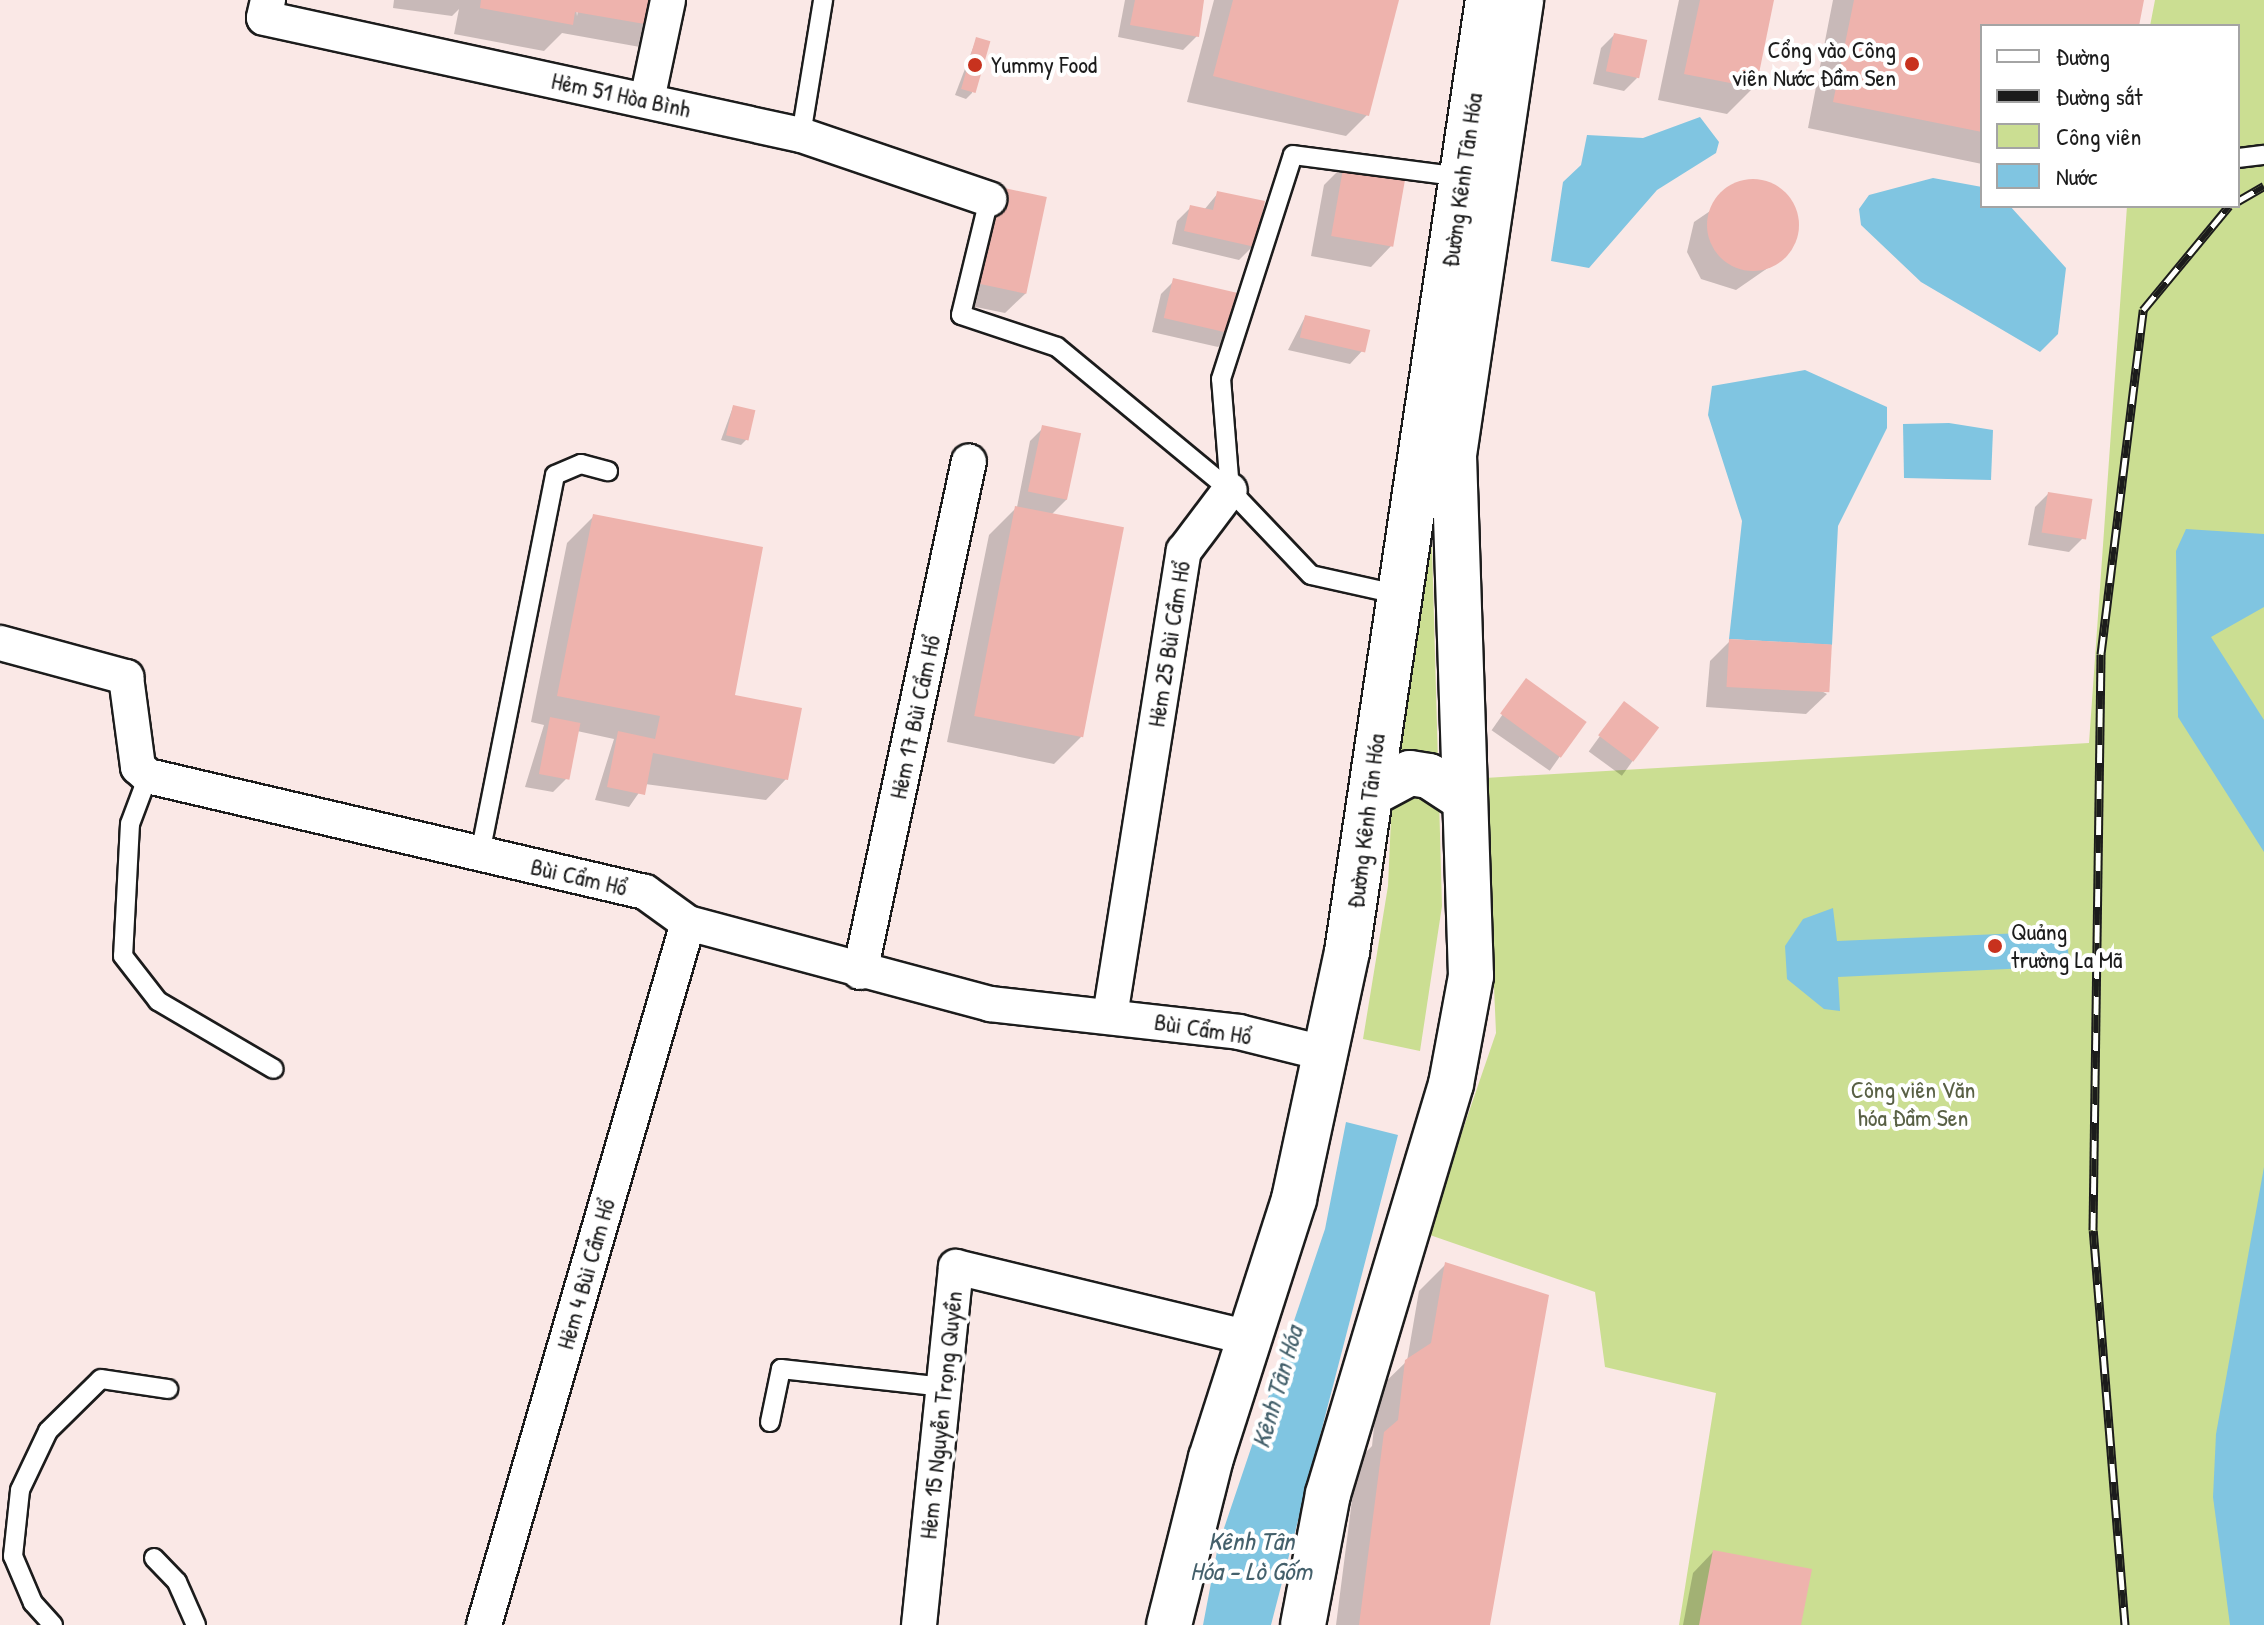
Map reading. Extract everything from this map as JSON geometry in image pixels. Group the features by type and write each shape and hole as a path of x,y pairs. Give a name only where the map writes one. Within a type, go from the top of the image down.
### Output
{"street":[{"name":"Hẻm 51 Hòa Bình","path":"268,0 264,18 801,135 989,199"},
{"path":"647,100 668,0"},
{"name":"Đường Kênh Tân Hóa","path":"1169,1625 1250,1338 1294,1199 1327,1054 1371,794 1488,0"},
{"name":"Đường Kênh Tân Hóa","path":"1303,1625 1328,1494 1451,1084 1471,976 1454,455 1521,0"},
{"name":"Hẻm 17 Bùi Cẩm Hổ","path":"860,972 969,461"},
{"name":"Hẻm 25 Bùi Cầm Hổ","path":"1110,1016 1184,551 1230,490"},
{"path":"0,643 126,677 138,767 148,776"},
{"path":"1371,794 1410,773 1439,780 1464,799"},
{"name":"Bùi Cẩm Hổ","path":"148,776 645,892 688,923 860,972 990,1004 1239,1032 1327,1054"},
{"name":"Hẻm 4 Bùi Cầm Hổ","path":"484,1625 688,923"},
{"name":"Hẻm 15 Nguyễn Trọng Quyền","path":"919,1625 956,1267 1250,1338"}],"lane":[{"path":"801,135 823,0"},
{"path":"1230,490 1221,379 1293,155 1462,177"},
{"path":"2240,158 2264,155"},
{"path":"989,199 961,315 1057,347 1230,490 1311,575 1401,595"},
{"path":"480,854 555,475 581,464 608,471"},
{"path":"148,776 130,824 123,956 158,1001 274,1069"},
{"path":"770,1422 781,1369 944,1387"},
{"path":"53,1625 33,1603 13,1556 20,1490 48,1431 101,1379 168,1389"},
{"path":"154,1558 177,1582 196,1625"}],"green space":[{"name":"Công viên Văn hóa Đầm Sen","path":"2155,0 2264,0 2264,1625 1679,1625 1716,1393 1605,1367 1595,1292 1427,1234 1496,1033 1485,778 2089,743 2127,208 2240,208 2240,24 2150,24"},
{"path":"1431,510 1442,906 1420,1051 1363,1039 1388,886 1401,595"}],"water":[{"path":"1700,117 1719,142 1716,153 1657,190 1589,268 1551,261 1563,182 1581,165 1587,135 1643,138"},
{"path":"1933,178 1980,187 1980,208 2012,208 2066,268 2058,334 2040,352 1921,282 1861,225 1859,209 1869,195"},
{"path":"1805,370 1887,407 1887,428 1838,526 1832,645 1729,639 1742,521 1708,415 1712,386"},
{"path":"1949,423 1993,430 1991,480 1904,478 1903,424"},
{"path":"2186,529 2264,534 2264,607 2211,637 2264,720 2264,852 2178,717 2176,551"},
{"path":"1833,908 1837,941 2067,931 2069,966 1838,977 1840,1011 1824,1009 1787,979 1785,946 1803,919"},
{"name":"Kênh Tân Hóa - Lò Gốm","path":"1346,1122 1398,1135 1271,1625 1203,1625 1218,1546 1325,1229"},
{"path":"2264,1167 2264,1625 2230,1625 2213,1497 2216,1434"}],"building":[{"path":"481,0 667,0 662,27 575,12 573,25 480,8"},
{"path":"1135,0 1204,0 1199,37 1130,25"},
{"path":"1233,0 1399,0 1369,116 1213,76"},
{"path":"1700,0 1774,0 1756,88 1684,74"},
{"name":"Cổng vào Công viên Nước Đầm Sen","path":"1854,0 2144,0 2139,24 1980,24 1980,132 1833,102"},
{"path":"1614,33 1647,40 1639,78 1606,71"},
{"name":"Yummy Food","path":"976,37 990,41 976,93 961,89"},
{"path":"1344,163 1406,174 1393,247 1331,236"},
{"path":"1753,179 1771,183 1785,193 1795,207 1799,225 1795,243 1785,257 1771,267 1753,271 1735,267 1721,257 1711,243 1707,225 1711,207 1721,193 1735,183"},
{"path":"995,186 1047,197 1026,294 974,283"},
{"path":"1217,191 1265,201 1255,247 1184,231 1190,205 1213,210"},
{"path":"1173,278 1243,294 1234,334 1164,318"},
{"path":"1305,315 1370,330 1365,352 1300,337"},
{"path":"733,405 755,410 748,440 726,435"},
{"path":"1042,425 1081,433 1067,500 1028,492"},
{"path":"2048,492 2092,499 2086,540 2042,532"},
{"path":"1015,506 1124,527 1083,737 974,716"},
{"path":"593,514 763,547 735,695 802,708 788,780 653,753 645,795 607,787 618,731 655,739 660,716 557,696"},
{"path":"1729,639 1832,644 1829,692 1726,687"},
{"path":"1526,678 1587,722 1561,758 1500,714"},
{"path":"1624,701 1659,727 1633,762 1598,735"},
{"path":"550,717 580,723 569,780 539,774"},
{"path":"1445,1262 1549,1295 1490,1625 1359,1625 1384,1432 1398,1420 1405,1360 1431,1343"},
{"path":"1713,1550 1812,1569 1801,1625 1699,1625"}],"railway":[{"path":"2240,200 2264,186"},
{"path":"2125,1625 2093,1230 2101,654 2143,310 2227,208"}],"place":[{"name":"Cổng vào Công viên Nước Đầm Sen","path":"1912,64"},
{"name":"Yummy Food","path":"975,65"},
{"name":"Quảng trường La Mã","path":"1995,946"}],"water label":[{"name":"Kênh Tân Hóa","path":"1277,1387"}]}
